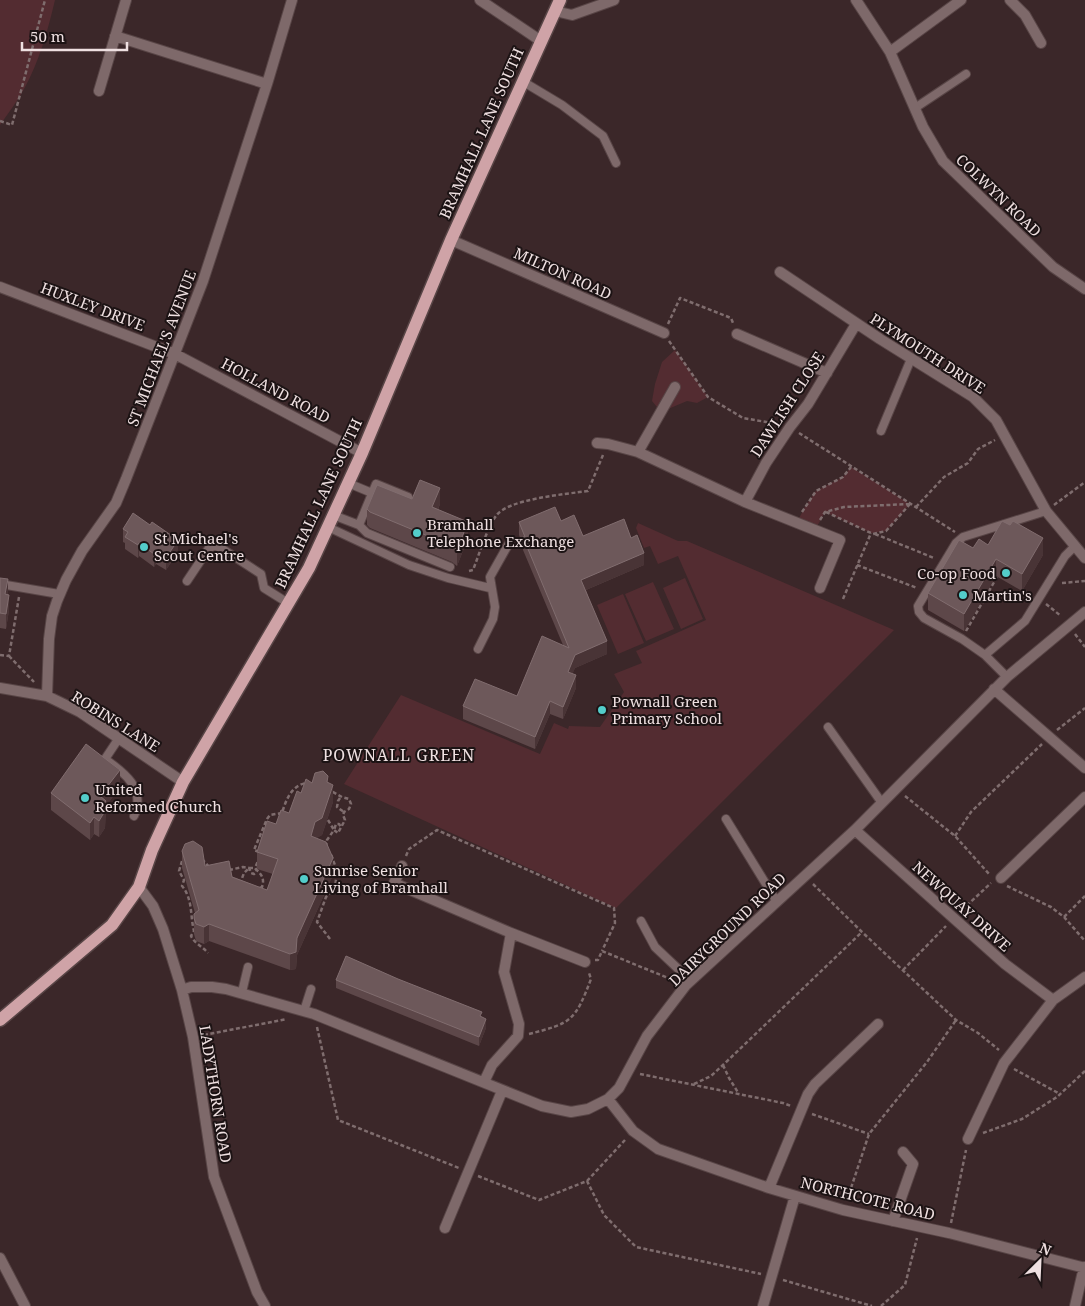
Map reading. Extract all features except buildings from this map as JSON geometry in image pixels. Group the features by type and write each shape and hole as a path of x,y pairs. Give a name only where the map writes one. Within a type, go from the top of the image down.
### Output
{"main road":[{"name":"BRAMHALL LANE SOUTH","path":"0,1020 112,926 139,887 152,850 183,782 309,568 362,453 451,240 557,5"}],"street":[{"path":"100,91 126,0"},
{"name":"ST MICHAEL'S AVENUE","path":"47,696 49,639 52,616 60,594 82,551 103,524 116,503 175,354 203,281 267,84 292,0"},
{"path":"480,0 541,41"},
{"path":"557,5 572,15 614,0"},
{"name":"COLWYN ROAD","path":"856,0 890,52 923,127 943,161 1053,267 1085,289"},
{"path":"890,52 962,0"},
{"path":"1010,0 1025,15 1041,43"},
{"path":"115,36 267,84"},
{"name":"MILTON ROAD","path":"451,240 664,333"},
{"name":"PLYMOUTH DRIVE","path":"780,272 856,324 973,397 996,420 1046,511 1085,558"},
{"name":"HUXLEY DRIVE","path":"0,287 175,354"},
{"name":"DAWLISH CLOSE","path":"745,502 766,463 808,404 856,324"},
{"path":"737,334 827,373"},
{"name":"HOLLAND ROAD","path":"175,354 362,453"},
{"path":"638,452 675,387"},
{"path":"597,442 638,452 745,502 840,540 820,588"},
{"name":"DAIRYGROUND ROAD","path":"182,990 191,987 212,987 242,992 309,1012 542,1106 571,1112 588,1109 608,1099 619,1088 647,1036 689,983 855,830 994,689 1085,612"},
{"name":"ROBINS LANE","path":"0,688 47,696 80,712 183,782"},
{"path":"994,689 1085,768"},
{"path":"998,879 1085,797"},
{"name":"NEWQUAY DRIVE","path":"855,830 1004,964 1052,1000"},
{"path":"402,866 394,883 584,962"},
{"name":"LADYTHORN ROAD","path":"139,887 153,906 163,929 182,990 193,1037 214,1178 257,1292 265,1306"},
{"path":"484,1082 492,1065 518,1036 520,1024 504,972 511,933"},
{"path":"968,1139 1006,1060 1052,1000 1085,977"},
{"path":"768,1188 808,1094 815,1084 878,1024"},
{"path":"445,1228 502,1091"},
{"name":"NORTHCOTE ROAD","path":"608,1099 633,1131 658,1149 768,1188 843,1210 949,1233 1084,1267"},
{"path":"893,1221 913,1164 903,1152"},
{"path":"763,1306 795,1196"},
{"path":"0,1258 25,1306"},
{"path":"1075,1306 1084,1267"}],"lane":[{"path":"915,108 966,74"},
{"path":"522,81 562,105 603,136 616,164"},
{"path":"881,431 911,359"},
{"path":"348,483 372,493"},
{"path":"359,526 376,484 408,497"},
{"path":"1007,677 985,655 962,639 924,618 919,612 918,606 956,542 963,537 1024,521 1046,511"},
{"path":"331,521 359,526 368,533 450,567"},
{"path":"331,521 409,565 457,581 490,588"},
{"path":"478,649 493,619 495,607 490,588 490,577 508,545"},
{"path":"187,581 209,548 215,546 262,574 264,588 288,604"},
{"path":"985,655 1025,621 1064,556 1075,546"},
{"path":"0,584 60,594"},
{"path":"828,727 882,803"},
{"path":"119,738 105,759 118,768 133,784 139,802 134,816"},
{"path":"726,819 777,902"},
{"path":"641,921 655,947 689,983"},
{"path":"242,992 248,967"},
{"path":"309,1012 311,989"}],"path":[{"path":"0,121 12,125 45,0"},
{"path":"737,334 731,318 680,298 664,333 708,398 743,418 790,427 963,537"},
{"path":"916,507 944,477 968,463 978,449 1004,435"},
{"path":"466,572 473,570 496,516 502,509 512,504 588,491 608,444"},
{"path":"797,522 816,491 843,477 852,467"},
{"path":"1046,511 1085,482"},
{"path":"815,530 824,512 844,507 910,504"},
{"path":"872,533 886,531 910,504"},
{"path":"824,512 944,562"},
{"path":"843,599 872,533"},
{"path":"857,565 927,592"},
{"path":"962,639 997,576"},
{"path":"1047,585 1085,581"},
{"path":"9,656 19,596"},
{"path":"0,655 9,656 47,696"},
{"path":"955,836 971,812 1049,737 1085,708"},
{"path":"249,868 251,873 254,874 257,871 255,868 261,853 254,850 267,819 270,815 282,813 284,803 296,786 309,783"},
{"path":"326,787 349,799 351,804 349,809 344,812"},
{"path":"896,789 955,836 998,879 1051,907 1064,917 1085,941"},
{"path":"342,797 339,798 337,807 344,812"},
{"path":"328,820 334,830 338,832 342,829 345,820 344,812"},
{"path":"330,939 317,922 326,897 335,888 337,870 332,856 326,848 327,840 336,824 339,824 342,829"},
{"path":"402,866 409,849 437,830 614,908 615,923 598,960 584,962 591,979 583,1001 571,1019 554,1028 518,1036"},
{"path":"195,854 203,859 212,874"},
{"path":"186,858 181,863 179,871 184,880 182,886 187,892 191,908 191,920 194,931 191,936 194,942 202,946 208,953"},
{"path":"329,867 334,863"},
{"path":"227,870 243,867 255,868 262,875 264,881 262,887 251,892 241,882 249,868"},
{"path":"805,876 956,1020 978,1033 1006,1060 1060,1094"},
{"path":"902,970 953,918 998,879"},
{"path":"1064,917 1085,896"},
{"path":"693,1085 711,1076 862,932"},
{"path":"602,951 689,983"},
{"path":"193,1037 309,1012 338,1120 539,1200 587,1181 633,1131"},
{"path":"843,1210 868,1134 927,1062 956,1020"},
{"path":"723,1065 739,1094"},
{"path":"949,1233 968,1139 1022,1119 1060,1094 1085,1071"},
{"path":"628,1072 783,1103 868,1134"},
{"path":"587,1181 604,1215 636,1247 772,1277 872,1306"},
{"path":"880,1306 904,1285 920,1227"}],"shaded area":[{"path":"0,0 55,0 39,57 21,94 0,125"},
{"path":"675,350 708,397 697,403 687,401 661,412 652,401 655,384 662,362"},
{"path":"851,467 910,504 886,531 871,533 825,512 815,530 797,522 816,491 843,477"},
{"name":"Pownall Green Primary School","path":"638,523 678,541 687,541 894,630 616,908 344,784 401,695 540,754 554,723 568,729 569,726 600,727 624,692 614,674 642,663 636,651 706,620 678,556 658,564 650,546 644,548 636,528"},
{"path":"685,578 703,619 681,629 663,588"},
{"path":"653,582 674,629 646,641 625,594"},
{"path":"623,594 644,643 618,654 597,605"}],"place":[{"name":"Bramhall Telephone Exchange","path":"417,533"},
{"name":"St Michael's Scout Centre","path":"144,547"},
{"name":"Co-op Food","path":"1006,573"},
{"name":"Martin's","path":"963,595"},
{"name":"Pownall Green Primary School","path":"602,710"},
{"name":"United Reformed Church","path":"85,798"},
{"name":"Sunrise Senior Living of Bramhall","path":"304,879"}],"district":[{"name":"POWNALL GREEN","path":"399,755"}]}
